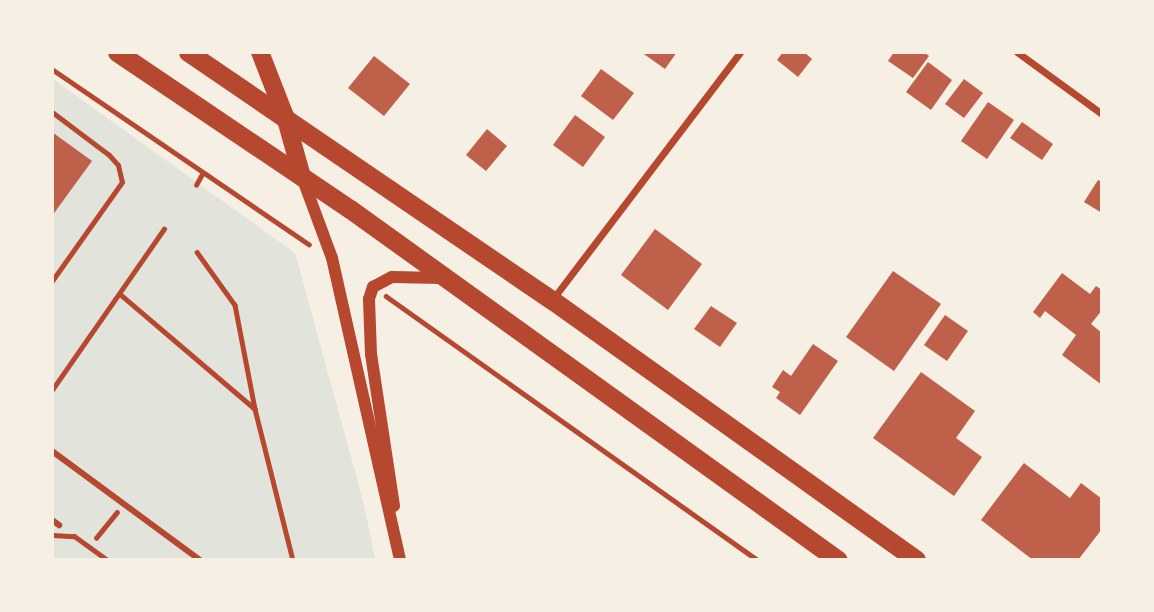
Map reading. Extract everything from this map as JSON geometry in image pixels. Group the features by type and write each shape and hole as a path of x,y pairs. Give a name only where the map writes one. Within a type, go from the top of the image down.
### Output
{"highway":[{"path":"117,52 446,278 838,559"},
{"path":"188,52 552,300 916,559"}],"main road":[{"path":"260,52 285,117 302,177"}],"street":[{"path":"552,300 740,52"},
{"path":"1017,52 1101,114"},
{"path":"302,177 332,258 398,554"},
{"path":"398,554 393,475 371,354 368,306 373,287 392,277 446,278"},
{"path":"52,451 200,559"}],"lane":[{"path":"52,112 108,155 118,166 122,182 52,281"},
{"path":"52,535 74,536 107,559"}],"path":[{"path":"52,69 202,174 332,258"},
{"path":"196,184 202,174"},
{"path":"52,390 164,229"},
{"path":"197,252 235,305 255,409 293,559"},
{"path":"373,287 758,559"},
{"path":"120,294 255,409"},
{"path":"90,547 122,506"}],"shaded area":[{"path":"53,79 295,253 364,504 375,559 53,559"}],"building":[{"path":"641,52 677,52 665,69"},
{"path":"783,52 804,52 812,59 798,77 777,60"},
{"path":"894,52 924,52 929,56 913,78 888,61"},
{"path":"374,56 410,84 384,116 348,88"},
{"path":"928,62 952,80 931,110 906,92"},
{"path":"601,69 634,93 613,120 581,96"},
{"path":"964,79 983,93 964,118 945,104"},
{"path":"988,102 1014,120 987,159 961,141"},
{"path":"575,115 605,137 583,167 553,145"},
{"path":"1022,122 1053,144 1042,160 1010,138"},
{"path":"487,129 507,146 486,171 466,155"},
{"path":"52,132 92,161 52,216"},
{"path":"1098,180 1102,182 1102,213 1084,202"},
{"path":"655,229 702,264 668,310 621,275"},
{"path":"893,271 941,304 894,371 846,337"},
{"path":"1062,273 1090,294 1096,286 1102,290 1102,310 1091,324 1102,333 1102,385 1062,355 1076,335 1045,311 1040,318 1033,312"},
{"path":"711,306 737,323 720,347 694,329"},
{"path":"945,315 968,331 947,361 924,345"},
{"path":"813,344 838,361 800,415 776,398 780,392 772,387 783,370 791,376"},
{"path":"921,372 975,411 956,438 982,457 954,496 873,438"},
{"path":"1024,463 1070,498 1081,483 1102,499 1102,529 1078,560 1033,560 981,520"}]}
